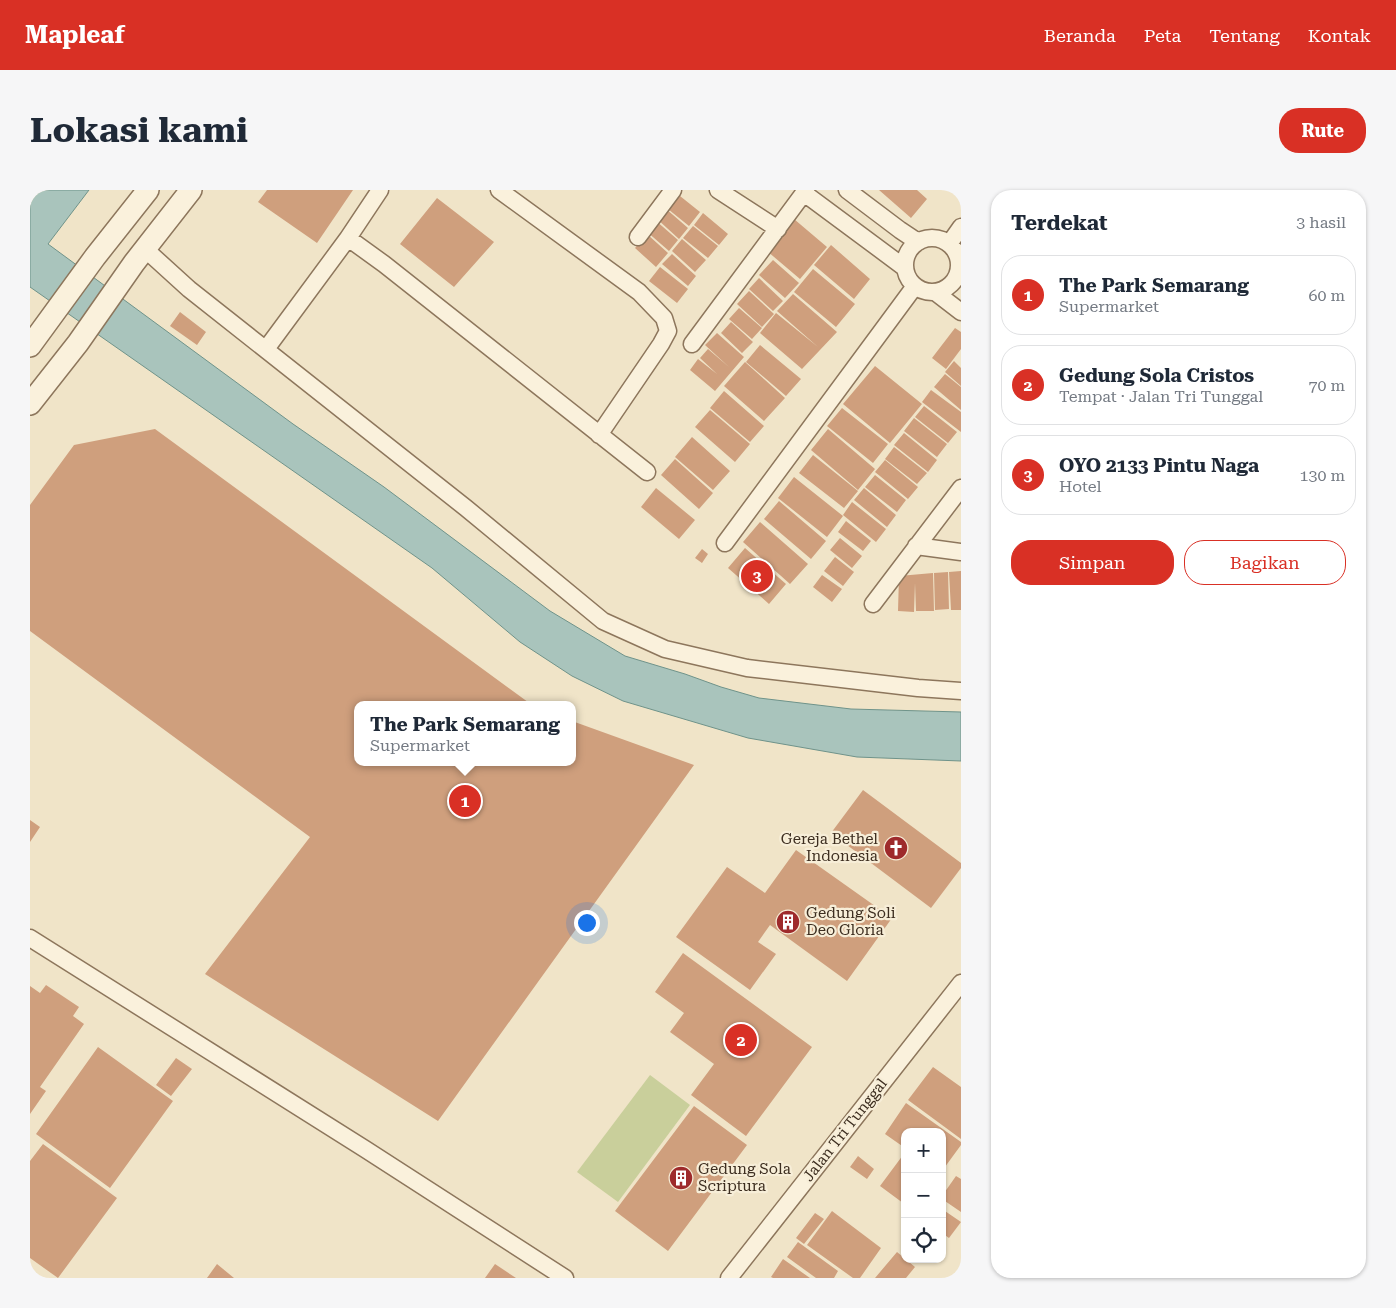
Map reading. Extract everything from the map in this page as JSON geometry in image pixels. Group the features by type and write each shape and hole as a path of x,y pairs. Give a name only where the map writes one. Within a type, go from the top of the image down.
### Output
{"street":[{"path":"30,346 148,190"},
{"path":"30,404 191,190"},
{"path":"266,349 348,238 380,190"},
{"path":"500,190 639,292 664,318 668,331 661,344 599,434"},
{"path":"638,237 673,190"},
{"path":"718,190 778,229"},
{"path":"847,190 918,242"},
{"path":"692,344 805,192 905,268"},
{"path":"948,244 961,227"},
{"path":"348,238 384,264 647,472"},
{"path":"929,238 939,240 948,244 955,252 960,271 953,282 945,289 935,292 924,291 915,286 908,278 905,268 906,258 910,248 918,242 929,238"},
{"path":"135,263 189,289 466,508 603,621 665,649 747,668 918,688 961,691"},
{"path":"725,543 915,286"},
{"path":"935,292 961,312"},
{"path":"873,604 961,488"},
{"path":"916,546 961,552"},
{"path":"30,938 357,1144 565,1278"},
{"name":"Jalan Tri Tunggal","path":"729,1278 960,986"}],"green space":[{"path":"650,1075 690,1105 618,1202 577,1172"}],"water":[{"path":"30,190 89,190 48,244 293,424 384,487 550,611 625,656 759,698 851,709 961,712 961,761 857,757 748,738 623,701 572,676 520,642 432,568 30,287"}],"building":[{"path":"267,190 353,190 317,243 258,202"},
{"path":"879,190 917,190 927,199 911,218"},
{"path":"675,192 700,212 689,226 663,205"},
{"path":"437,198 494,242 454,287 400,244"},
{"path":"665,208 688,228 679,239 656,218"},
{"path":"703,213 728,234 719,245 694,225"},
{"path":"794,219 827,247 800,279 767,251"},
{"path":"655,220 678,240 669,251 646,231"},
{"path":"693,226 718,246 708,258 683,238"},
{"path":"647,234 668,253 656,267 635,248"},
{"path":"682,239 706,260 695,272 672,251"},
{"path":"831,245 870,279 854,299 814,265"},
{"path":"672,254 696,276 688,286 662,264"},
{"path":"773,260 799,283 785,298 759,275"},
{"path":"660,267 688,289 677,303 649,281"},
{"path":"813,269 855,304 836,327 794,292"},
{"path":"759,278 783,301 773,311 749,289"},
{"path":"749,291 774,314 762,327 737,304"},
{"path":"793,294 837,332 802,369 760,333 776,313 818,347 777,311"},
{"path":"739,308 762,328 752,339 729,319"},
{"path":"180,312 206,332 197,345 170,326"},
{"path":"731,322 753,342 742,353 721,333"},
{"path":"955,328 961,332 961,349 946,369 932,358"},
{"path":"717,333 744,357 715,391 690,370 698,359 717,374 700,358 708,349 729,367 705,345"},
{"path":"760,345 801,379 786,396 746,362"},
{"path":"954,361 961,368 961,386 945,372"},
{"path":"745,362 785,398 764,421 724,386"},
{"path":"875,366 922,404 890,443 843,404"},
{"path":"945,374 961,387 961,410 934,387"},
{"path":"931,390 961,412 961,432 922,402"},
{"path":"724,391 764,426 750,442 710,408"},
{"path":"924,406 957,432 948,443 915,417"},
{"path":"842,408 888,444 873,463 827,426"},
{"path":"710,410 750,444 735,462 695,427"},
{"path":"914,418 947,444 937,457 904,431"},
{"path":"155,429 527,701 354,701 354,766 576,766 576,722 694,765 438,1121 205,974 310,837 30,631 30,505 74,445"},
{"path":"828,429 875,469 858,490 811,450"},
{"path":"904,433 937,460 928,472 894,445"},
{"path":"692,437 730,471 713,490 675,457"},
{"path":"894,447 927,473 917,484 885,459"},
{"path":"813,455 858,491 844,508 799,473"},
{"path":"675,459 713,493 699,509 661,475"},
{"path":"885,460 918,487 908,499 875,472"},
{"path":"875,475 906,500 897,512 865,487"},
{"path":"794,477 843,516 827,537 778,498"},
{"path":"656,488 695,520 679,539 641,507"},
{"path":"864,488 896,515 887,527 854,500"},
{"path":"779,501 826,541 811,559 764,519"},
{"path":"852,502 886,529 876,542 843,515"},
{"path":"846,521 871,541 863,551 838,532"},
{"path":"760,522 808,564 790,584 743,542"},
{"path":"840,538 862,556 852,568 830,550"},
{"path":"745,548 786,584 769,604 728,568"},
{"path":"702,549 708,554 702,563 695,558"},
{"path":"835,557 854,572 843,586 824,571"},
{"path":"961,571 961,610 951,610 949,572"},
{"path":"948,572 949,609 935,610 934,573"},
{"path":"933,573 934,611 916,611 915,583 914,612 898,611 899,576"},
{"path":"822,575 842,589 832,602 813,587"},
{"name":"Gereja Bethel Indonesia","path":"863,790 961,863 961,868 931,908 831,833"},
{"path":"30,820 40,827 30,842"},
{"name":"Gedung Soli Deo Gloria","path":"796,850 892,918 847,981 770,925 758,942 776,954 750,990 676,937 727,867 765,893"},
{"path":"683,953 812,1047 746,1136 691,1095 714,1064 670,1032 684,1013 655,992"},
{"path":"46,985 79,1007 73,1016 84,1024 40,1087 46,1091 30,1114 30,986 40,993"},
{"path":"98,1047 173,1101 110,1188 36,1134"},
{"path":"176,1058 192,1069 171,1096 156,1085"},
{"path":"933,1067 961,1087 961,1139 908,1100"},
{"path":"906,1103 941,1128 901,1128 901,1145 885,1134"},
{"name":"Gedung Sola Scriptura","path":"694,1106 747,1145 668,1251 615,1211"},
{"path":"946,1131 961,1142 961,1145 946,1166"},
{"path":"43,1144 117,1198 58,1278 30,1258 30,1161"},
{"path":"858,1156 874,1169 867,1179 850,1167"},
{"path":"901,1158 901,1202 880,1186"},
{"path":"956,1176 961,1179 961,1212 946,1202 946,1190"},
{"path":"832,1211 881,1248 860,1278 853,1278 807,1245"},
{"path":"946,1212 961,1222 949,1238 946,1236"},
{"path":"815,1213 824,1219 804,1244 796,1238"},
{"path":"798,1242 838,1271 834,1278 816,1278 787,1257"},
{"path":"897,1252 901,1255 901,1263 910,1263 915,1267 906,1278 875,1278"},
{"path":"783,1259 810,1278 771,1277"},
{"path":"217,1264 234,1278 207,1278"},
{"path":"495,1264 516,1278 485,1278"}],"place":[{"name":"OYO 2133 Pintu Naga","path":"757,576"},
{"name":"The Park Semarang","path":"465,801"},
{"name":"Gereja Bethel Indonesia","path":"896,848"},
{"name":"Gedung Soli Deo Gloria","path":"788,922"},
{"name":"Gedung Sola Cristos","path":"741,1040"},
{"name":"Gedung Sola Scriptura","path":"681,1178"}]}
